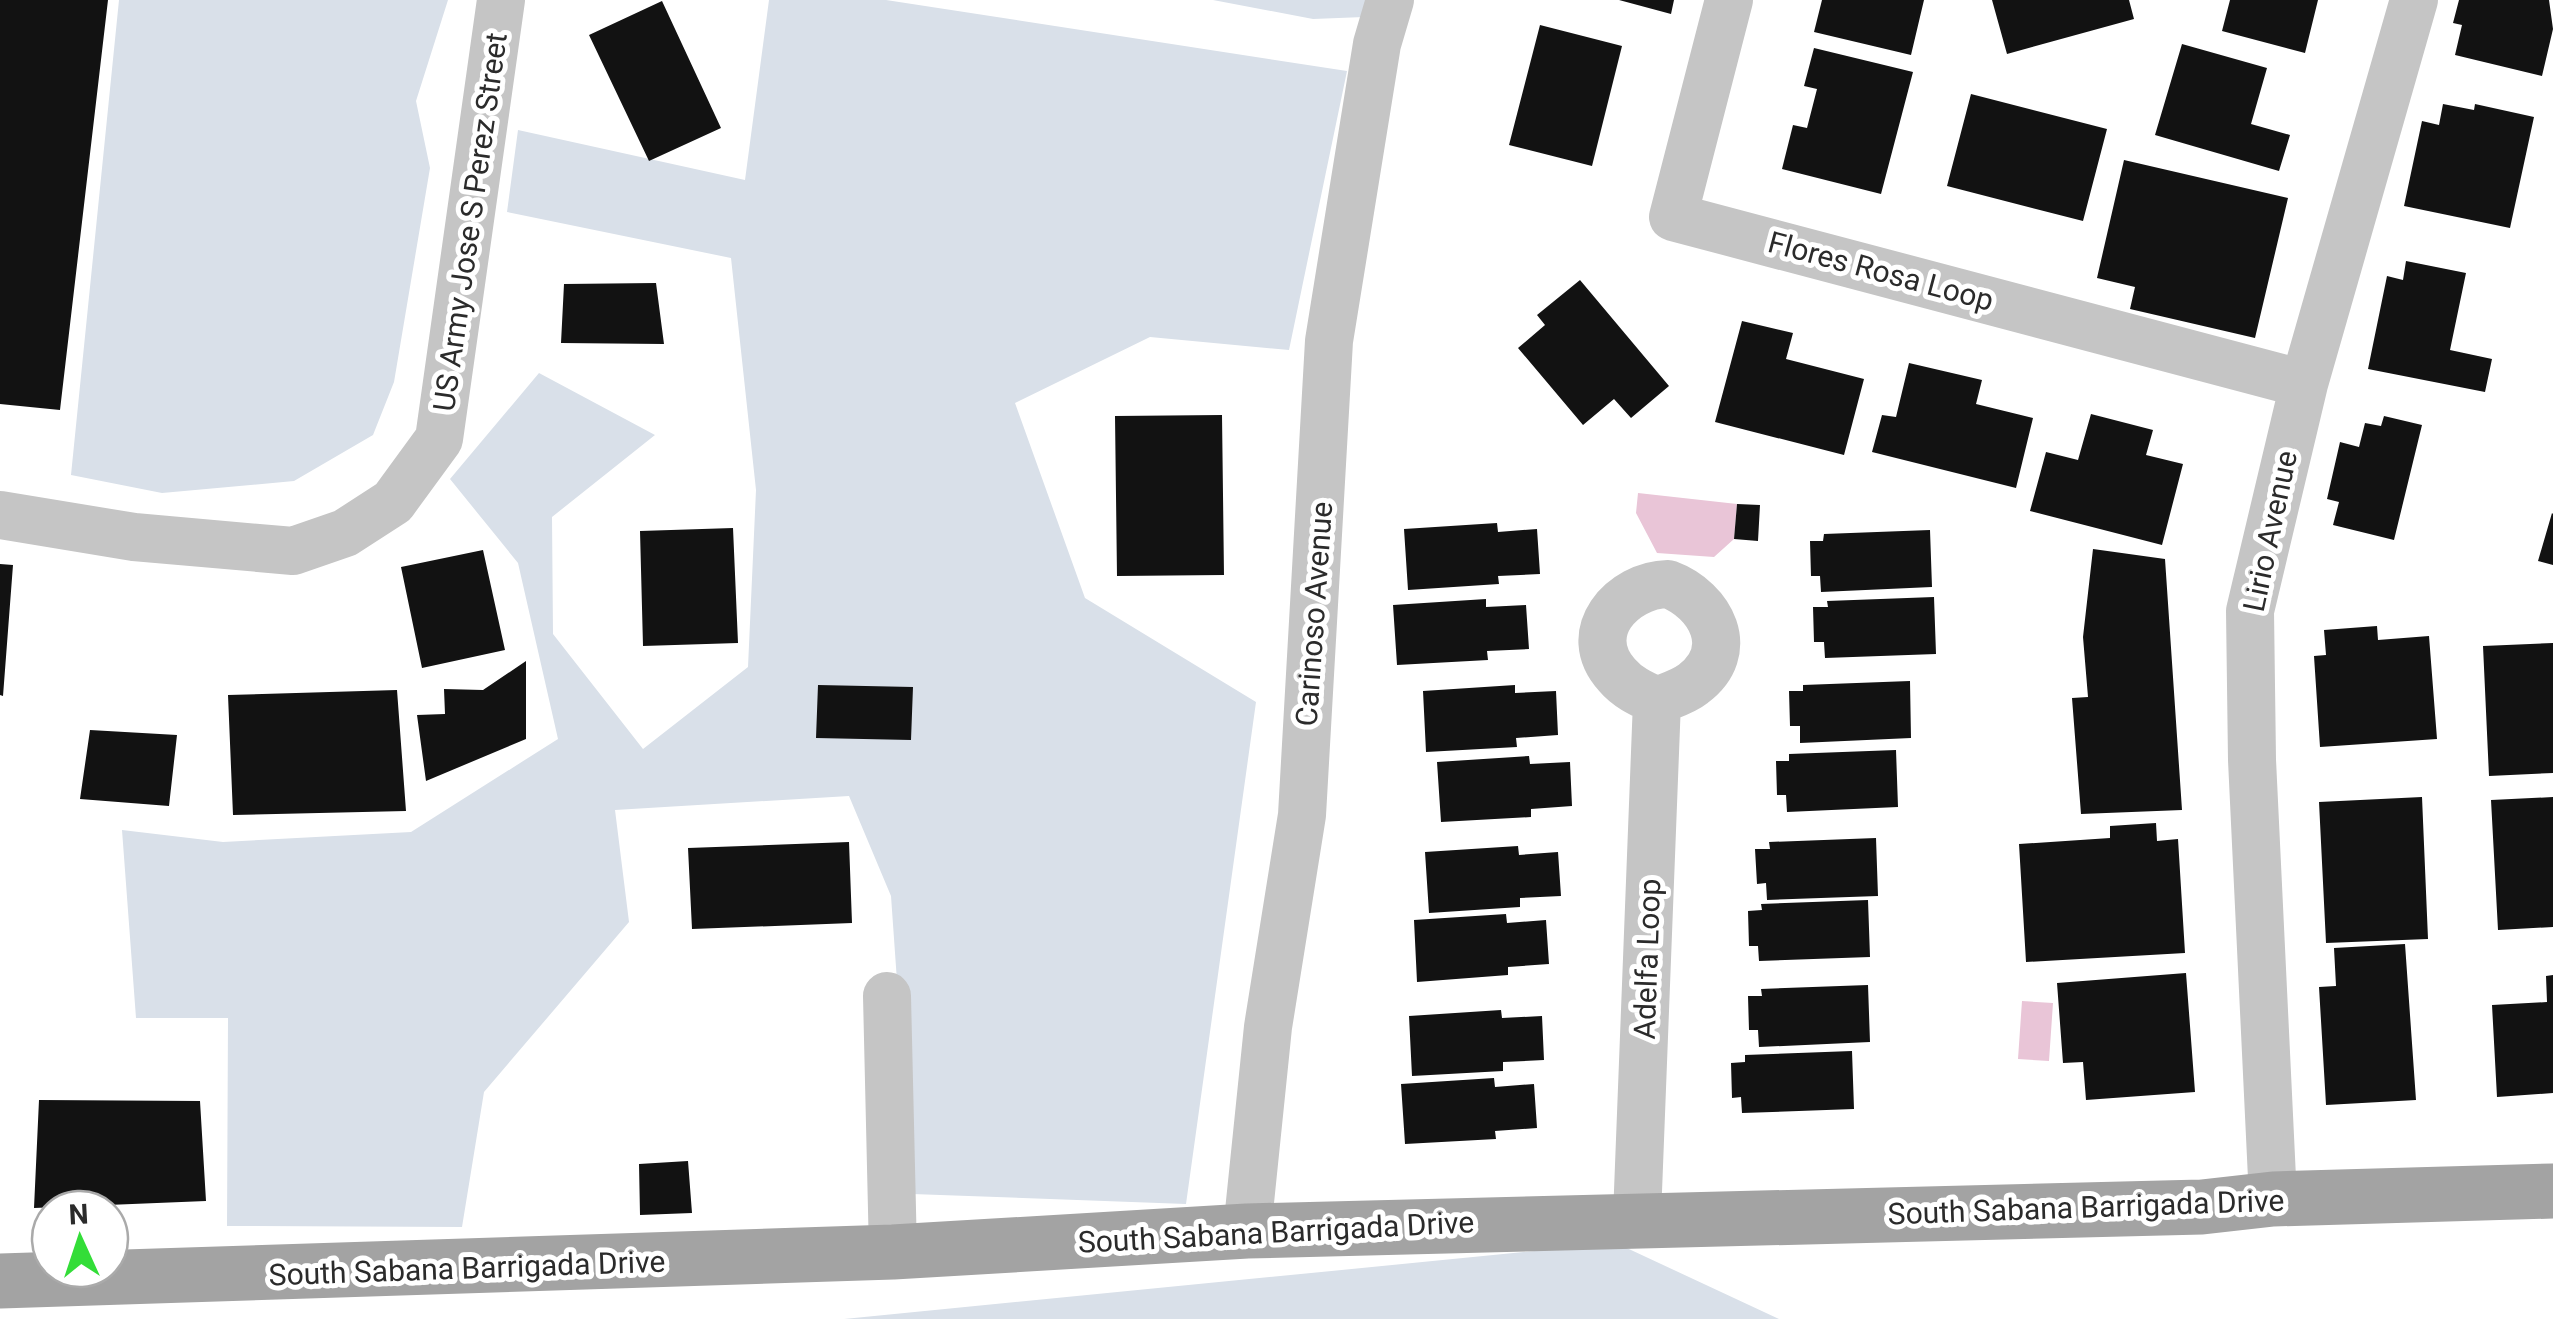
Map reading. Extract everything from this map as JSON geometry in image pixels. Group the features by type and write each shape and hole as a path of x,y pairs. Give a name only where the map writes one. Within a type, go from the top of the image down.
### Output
{"main road":[{"name":"South Sabana Barrigada Drive","path":"0,1281 893,1252 1247,1230 2126,1209 2273,1199 2553,1191"}],"street":[{"name":"US Army Jose S Perez Street","path":"0,514 134,537 293,551 345,533 393,502 439,439 501,0"},
{"name":"Carinoso Avenue","path":"1247,1230 1268,1027 1302,815 1330,341 1376,44 1390,0"},
{"name":"Flores Rosa Loop","path":"1728,0 1673,217 2304,384"},
{"name":"Lirio Avenue","path":"2273,1199 2252,760 2250,610 2304,384 2414,0"},
{"name":"Adelfa Loop","path":"1637,1218 1656,701"},
{"path":"887,996 893,1252"}],"shaded area":[{"path":"119,0 448,0 416,101 430,168 394,382 373,435 294,481 162,493 71,475"},
{"path":"769,0 886,0 1347,71 1289,350 1150,337 1015,403 1085,598 1256,702 1186,1204 912,1194 891,896 849,796 615,810 629,922 484,1092 462,1227 227,1226 228,1018 136,1018 122,830 223,842 411,832 558,739 518,563 450,479 539,373 655,435 552,517 553,634 643,749 748,667 756,490 731,258 507,212 518,130 745,180"},
{"path":"1213,0 1368,0 1364,17 1313,19"},
{"path":"1638,493 1737,504 1734,539 1714,557 1657,553 1636,513"},
{"path":"2022,1001 2053,1003 2049,1061 2018,1059"},
{"path":"1616,1243 1779,1319 844,1319"}],"building":[{"path":"0,0 108,0 60,410 0,404"},
{"path":"1619,0 1674,0 1671,14"},
{"path":"1822,0 1924,0 1911,55 1814,32"},
{"path":"1992,0 2129,0 2134,19 2007,54"},
{"path":"2230,0 2318,0 2305,53 2222,31"},
{"path":"2459,0 2549,0 2553,29 2542,76 2455,55 2462,25 2453,23"},
{"path":"662,1 721,128 649,161 589,35"},
{"path":"1540,25 1622,46 1592,166 1509,145"},
{"path":"2182,44 2267,68 2251,124 2290,135 2279,171 2155,135"},
{"path":"1814,48 1913,72 1881,194 1782,169 1793,125 1807,128 1817,89 1804,86"},
{"path":"1971,94 2107,129 2083,221 1947,186"},
{"path":"2443,104 2474,110 2475,104 2534,117 2510,228 2404,206 2422,121 2439,125"},
{"path":"2124,160 2288,198 2255,338 2130,309 2135,287 2097,278"},
{"path":"2406,261 2466,273 2450,350 2492,359 2485,392 2368,369 2387,276 2403,280"},
{"path":"1580,280 1669,386 1631,418 1614,399 1583,425 1518,348 1545,325 1537,315"},
{"path":"656,283 664,344 561,343 564,284"},
{"path":"1742,321 1793,333 1786,359 1864,379 1844,455 1715,422"},
{"path":"1909,363 1982,380 1976,404 2033,418 2016,488 1872,452 1882,415 1896,417"},
{"path":"2091,414 2153,430 2146,455 2183,464 2162,545 2030,511 2046,452 2078,460"},
{"path":"1222,415 1224,575 1117,576 1115,416"},
{"path":"2384,416 2422,425 2394,540 2333,525 2339,502 2327,499 2340,442 2359,447 2365,423 2381,426"},
{"path":"1737,504 1760,505 1758,541 1734,539"},
{"path":"2553,514 2553,565 2538,561"},
{"path":"1497,523 1498,532 1537,529 1540,574 1498,576 1499,584 1408,590 1404,529"},
{"path":"733,528 738,643 643,646 640,531"},
{"path":"1930,530 1932,587 1821,592 1820,576 1811,576 1810,541 1823,541 1824,534"},
{"path":"2093,549 2165,559 2182,810 2081,814 2072,698 2088,697 2083,637"},
{"path":"483,550 505,650 422,668 401,567"},
{"path":"0,564 13,565 3,696 0,695"},
{"path":"1934,597 1936,654 1825,658 1824,642 1814,642 1813,607 1828,607 1827,601"},
{"path":"1486,599 1486,607 1526,605 1529,649 1487,651 1488,660 1397,665 1393,605"},
{"path":"2377,626 2378,640 2429,636 2437,739 2320,747 2314,656 2326,655 2324,630"},
{"path":"2553,643 2553,773 2489,776 2483,646"},
{"path":"526,661 526,739 426,781 417,715 445,714 444,689 483,690"},
{"path":"1910,681 1911,738 1800,743 1800,726 1790,726 1789,691 1803,691 1803,685"},
{"path":"818,685 913,687 911,740 816,738"},
{"path":"1515,685 1515,693 1556,691 1558,735 1516,738 1517,747 1426,752 1423,691"},
{"path":"397,690 406,811 233,815 228,695"},
{"path":"90,730 177,735 169,806 80,799"},
{"path":"1896,750 1898,807 1787,812 1786,795 1777,795 1776,761 1789,761 1789,754"},
{"path":"1529,756 1530,764 1570,762 1572,806 1531,809 1531,817 1441,822 1437,762"},
{"path":"2422,797 2428,939 2326,943 2319,802"},
{"path":"2553,797 2553,927 2498,930 2491,800"},
{"path":"2156,823 2157,841 2178,839 2185,953 2026,962 2019,844 2110,838 2110,826"},
{"path":"1876,838 1878,896 1767,900 1766,883 1757,884 1755,849 1770,849 1769,842"},
{"path":"849,842 852,923 692,929 688,848"},
{"path":"1518,846 1519,855 1558,852 1561,896 1520,898 1520,907 1429,913 1425,852"},
{"path":"1868,900 1870,957 1759,961 1758,946 1749,946 1748,911 1762,910 1761,904"},
{"path":"1506,914 1507,923 1546,920 1549,964 1508,967 1508,975 1417,982 1414,920"},
{"path":"2405,944 2416,1100 2326,1105 2319,987 2336,986 2334,948"},
{"path":"2186,973 2195,1092 2086,1100 2083,1062 2063,1063 2057,983"},
{"path":"2553,975 2553,1093 2497,1097 2492,1005 2547,1002 2546,976"},
{"path":"1868,985 1870,1042 1759,1047 1758,1030 1749,1030 1748,996 1762,996 1761,989"},
{"path":"1501,1010 1502,1018 1542,1016 1544,1060 1503,1062 1503,1071 1412,1076 1409,1016"},
{"path":"1852,1051 1854,1109 1742,1113 1741,1097 1732,1098 1731,1063 1745,1062 1745,1055"},
{"path":"1494,1078 1495,1087 1534,1084 1537,1128 1495,1131 1496,1139 1405,1144 1401,1084"},
{"path":"39,1100 200,1101 206,1201 130,1204 130,1189 35,1189"},
{"path":"688,1161 692,1213 640,1215 639,1164"}]}
